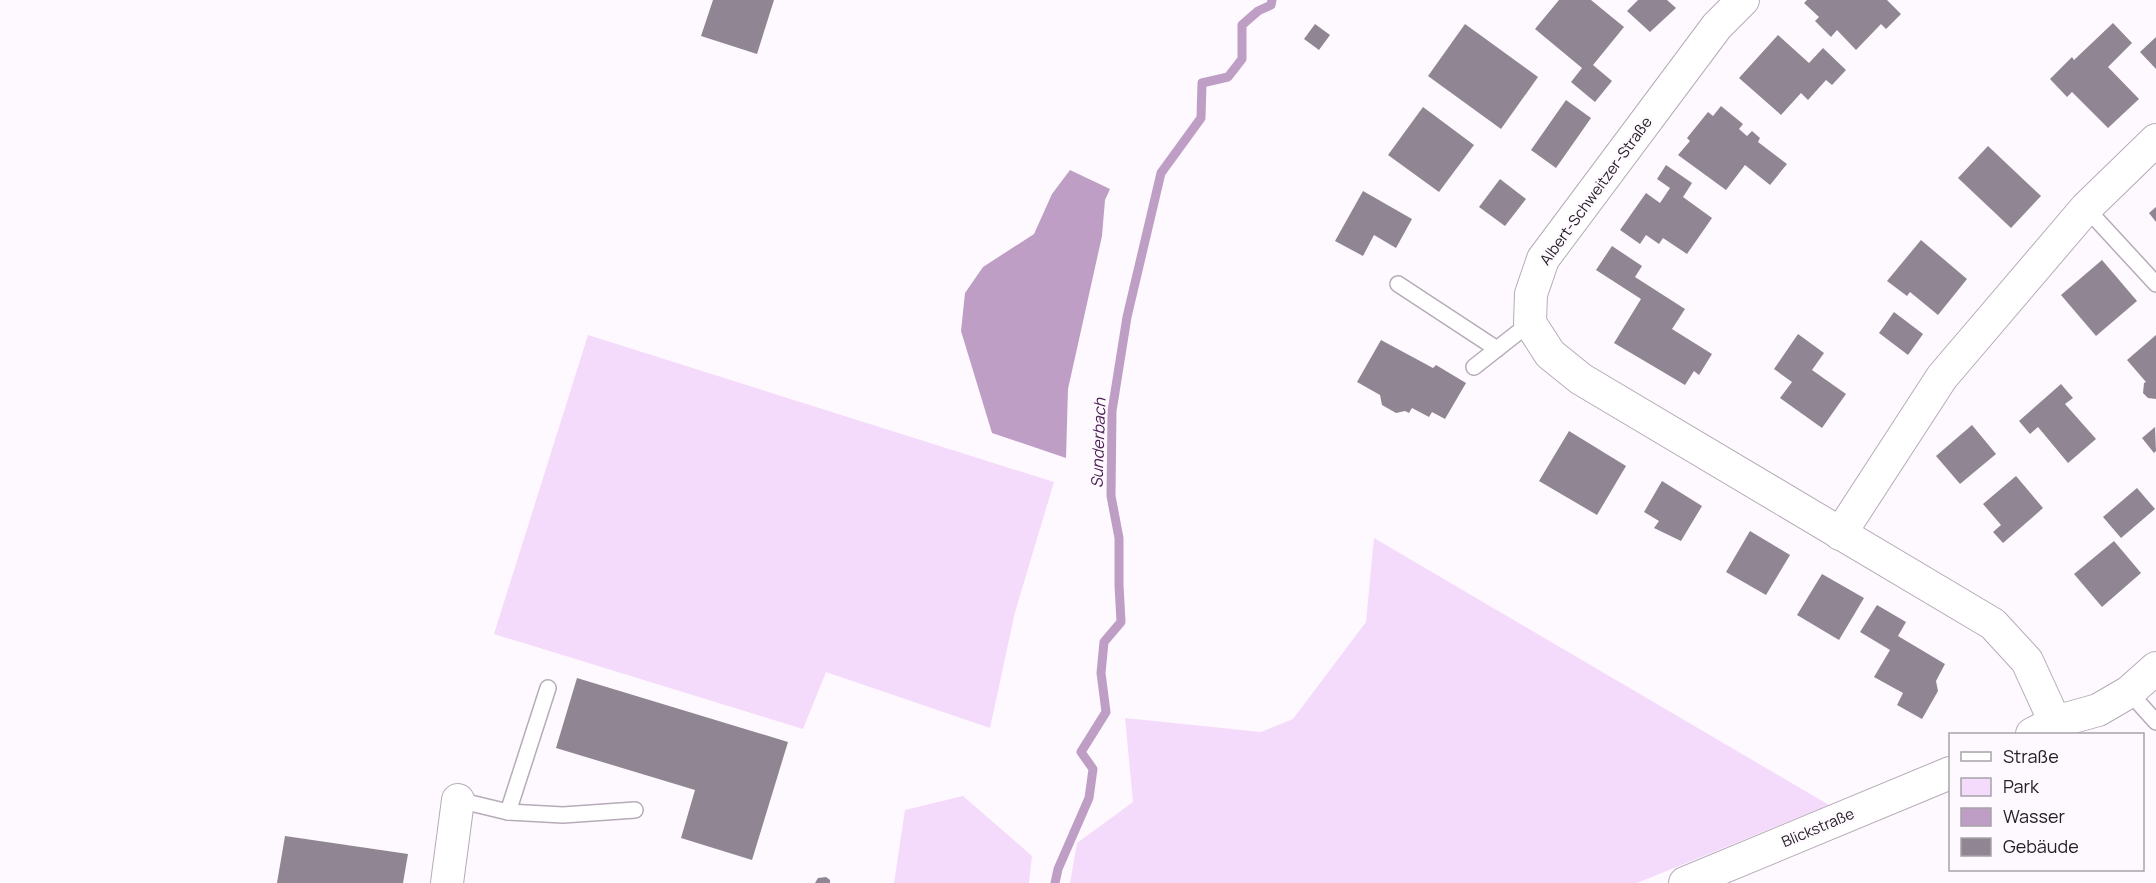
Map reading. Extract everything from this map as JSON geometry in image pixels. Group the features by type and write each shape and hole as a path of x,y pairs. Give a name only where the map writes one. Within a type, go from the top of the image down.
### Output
{"street":[{"name":"Albert-Schweitzer-Straße","path":"1530,323 1531,294 1543,260 1717,26 1743,0"},
{"path":"1840,534 1942,376 2086,208 2156,140"},
{"path":"1530,323 1550,354 1581,379 1993,624 2027,661 2044,728 2098,710 2129,692 2156,668"},
{"name":"Blickstraße","path":"1685,883 1949,773"},
{"path":"447,883 458,800"}],"lane":[{"path":"2086,208 2156,284"},
{"path":"1398,284 1497,349"},
{"path":"1474,367 1530,323"},
{"path":"508,812 548,688"},
{"path":"2129,692 2156,722"},
{"path":"458,800 508,812 563,815 635,810"}],"green space":[{"path":"588,335 1054,482 1015,612 990,728 826,672 803,729 494,634"},
{"path":"1374,538 1829,805 1637,883 1070,883 1077,843 1133,802 1125,718 1261,732 1293,719 1366,622"},
{"path":"963,796 1032,856 1029,883 894,883 905,810"}],"water":[{"path":"1070,170 1110,189 1105,200 1102,236 1068,389 1066,458 992,433 961,331 965,293 983,267 1034,234 1052,194"}],"building":[{"path":"713,0 774,0 757,54 701,36"},
{"path":"1559,0 1591,0 1624,27 1593,65 1612,81 1595,102 1571,82 1582,68 1535,29"},
{"path":"1638,0 1667,0 1676,8 1650,32 1627,11"},
{"path":"1807,0 1887,0 1901,14 1886,29 1881,24 1856,50 1837,30 1831,37 1815,21 1819,17 1804,3"},
{"path":"2113,23 2132,43 2108,67 2139,99 2108,128 2072,92 2067,97 2050,79 2072,57 2074,60"},
{"path":"1315,24 1330,35 1319,50 1304,39"},
{"path":"1465,24 1538,77 1501,129 1428,76"},
{"path":"1778,35 1809,63 1823,48 1846,70 1832,85 1826,80 1808,100 1801,93 1781,115 1739,78"},
{"path":"2156,37 2156,69 2140,52"},
{"path":"1566,100 1591,118 1556,168 1531,150"},
{"path":"1721,106 1743,124 1739,129 1747,136 1752,131 1760,138 1758,142 1787,164 1770,185 1745,165 1726,190 1678,155 1690,141 1687,138 1708,112 1713,116"},
{"path":"1423,107 1474,145 1439,192 1388,155"},
{"path":"1988,146 2041,196 2011,228 1958,178"},
{"path":"1666,165 1692,183 1683,197 1712,218 1687,254 1663,238 1659,244 1646,235 1640,244 1620,230 1646,193 1660,203 1670,188 1657,179"},
{"path":"1500,179 1526,199 1505,226 1479,207"},
{"path":"1363,191 1412,219 1396,248 1374,235 1363,256 1335,241"},
{"path":"2156,207 2156,222 2149,213"},
{"path":"1921,240 1967,279 1938,315 1910,292 1907,296 1887,281"},
{"path":"1612,246 1642,266 1635,277 1685,309 1672,329 1712,354 1699,375 1694,371 1685,385 1614,343 1641,299 1596,270"},
{"path":"2102,260 2137,301 2096,336 2061,295"},
{"path":"1894,312 1923,334 1908,355 1879,333"},
{"path":"1798,334 1824,353 1812,370 1846,394 1822,428 1780,398 1792,382 1774,369"},
{"path":"2156,335 2156,399 2148,398 2143,393 2146,382 2127,360"},
{"path":"1381,340 1433,368 1436,365 1466,383 1445,419 1432,412 1429,417 1412,408 1409,413 1405,411 1396,413 1382,405 1380,395 1357,382"},
{"path":"2061,384 2073,398 2065,404 2096,439 2068,463 2038,427 2030,434 2019,421"},
{"path":"1972,425 1996,454 1960,484 1936,456"},
{"path":"2155,427 2156,451 2154,453 2142,438"},
{"path":"1569,431 1626,466 1597,515 1539,481"},
{"path":"2016,476 2043,508 2003,543 1993,532 2001,525 1983,504"},
{"path":"1662,481 1702,506 1681,541 1654,528 1659,521 1644,512"},
{"path":"2137,488 2155,509 2121,538 2103,517"},
{"path":"1750,531 1790,555 1766,595 1726,572"},
{"path":"2114,541 2141,573 2102,607 2074,574"},
{"path":"1822,574 1864,598 1839,640 1797,615"},
{"path":"1877,605 1906,622 1898,636 1945,664 1936,681 1938,691 1922,719 1897,705 1903,693 1874,677 1890,650 1860,632"},
{"path":"577,678 788,742 752,860 681,838 695,790 556,748"},
{"path":"285,836 408,854 403,883 277,883"},
{"path":"826,877 830,883 815,883 818,878"}],"waterway":[{"name":"Sunderbach","path":"1055,883 1058,869 1089,798 1093,769 1081,752 1106,712 1101,673 1104,642 1121,622 1119,538 1111,496 1112,411 1127,317 1161,173 1201,118 1202,83 1228,77 1242,59 1242,25 1258,11 1271,5 1272,0"}]}
